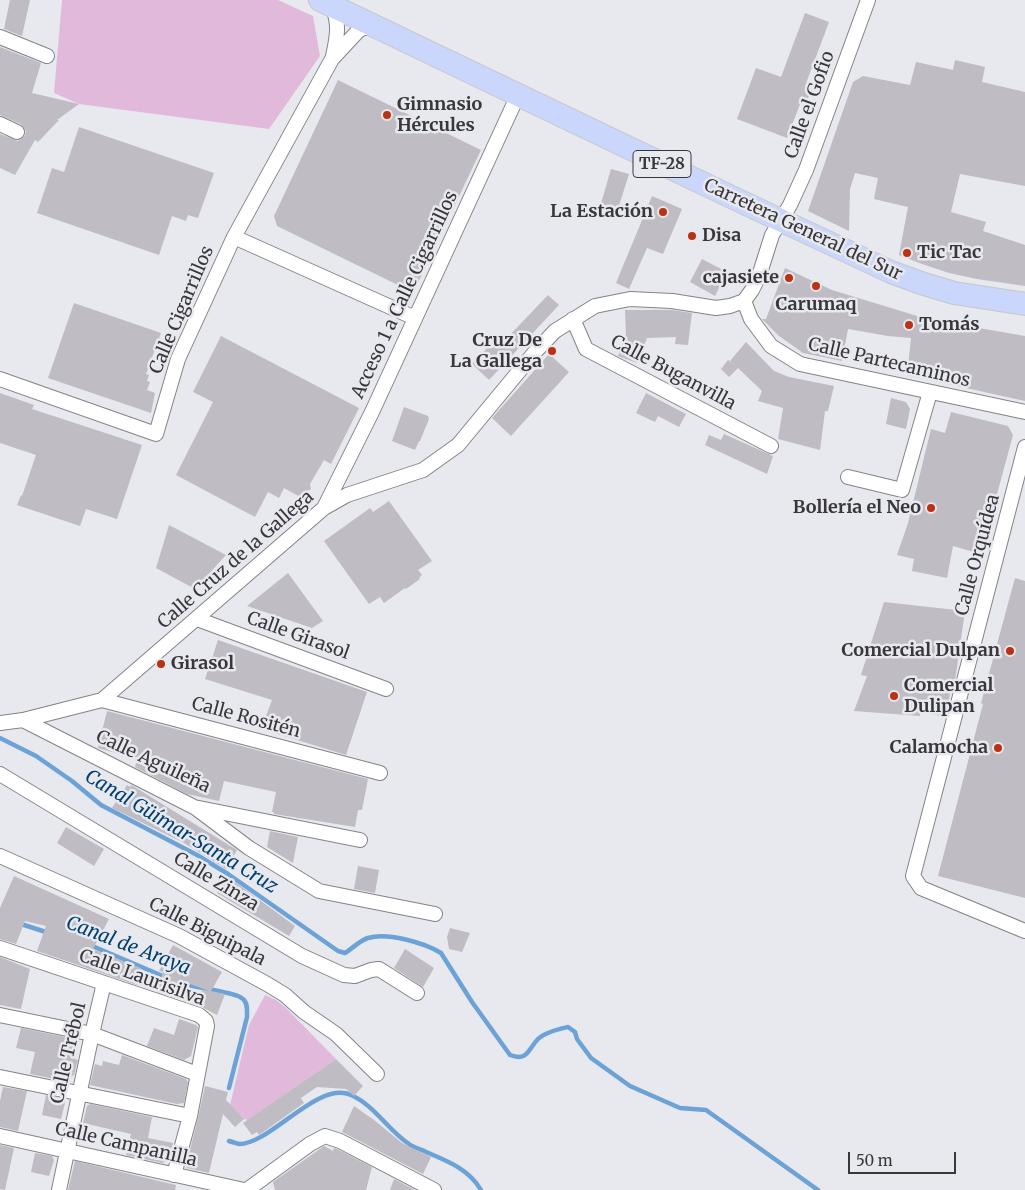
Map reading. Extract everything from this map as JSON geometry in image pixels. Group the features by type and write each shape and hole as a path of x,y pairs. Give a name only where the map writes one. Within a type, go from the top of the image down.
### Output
{"main road":[{"name":"Carretera General del Sur","path":"326,3 890,272 920,283 954,292 1025,304"}],"street":[{"name":"Calle el Gofio","path":"780,220 790,205 806,170 868,0"},
{"path":"326,3 336,15 338,33 332,59"},
{"path":"332,59 359,30 373,25"},
{"path":"0,37 47,56"},
{"name":"Calle Cigarrillos","path":"0,379 156,434 178,359 234,236 332,59"},
{"name":"Acceso 1 a Calle Cigarrillos","path":"324,508 372,412 518,95"},
{"path":"0,124 17,132"},
{"path":"744,301 759,276 772,235 780,220"},
{"path":"234,236 415,318"},
{"name":"Calle Cruz de la Gallega","path":"0,723 23,720 102,700 324,508 347,494 423,470 458,445 535,352 555,331 595,306 630,299 716,308 744,301"},
{"name":"Calle Partecaminos","path":"744,301 751,319 771,346 800,364 1025,412"},
{"name":"Calle Buganvilla","path":"573,319 586,348 771,446"},
{"path":"848,477 902,490 930,392"},
{"name":"Calle Orquídea","path":"1025,447 913,876 921,888 1025,931"},
{"name":"Calle Girasol","path":"197,619 386,689"},
{"name":"Calle Rositén","path":"102,700 380,773"},
{"name":"Calle Aguileña","path":"23,720 194,807 360,840"},
{"name":"Calle Zinza","path":"0,774 302,956 344,975 356,976 379,969 417,993"},
{"path":"194,807 249,848 319,891 434,914"},
{"name":"Calle Biguipala","path":"0,856 179,936 285,994 304,1012 336,1034 377,1074"},
{"name":"Calle Laurisilva","path":"0,948 199,1015 206,1021 207,1026 190,1116 174,1175"},
{"name":"Calle Trébol","path":"59,1190 104,983"},
{"path":"0,1015 92,1034 197,1074"},
{"path":"0,1077 190,1116"},
{"name":"Calle Campanilla","path":"0,1136 246,1190"},
{"path":"246,1190 310,1144 325,1136 340,1141 434,1190"}],"shaded area":[{"path":"62,0 278,0 313,16 320,56 269,129 79,104 54,93"},
{"path":"265,995 285,1007 336,1059 248,1120 244,1119 230,1105 249,1025"}],"building":[{"path":"10,0 30,0 22,36 4,29"},
{"path":"805,13 829,22 805,86 812,89 807,101 802,99 787,138 737,119 756,68 781,77"},
{"path":"0,47 41,63 32,93 79,104 57,120 59,120 38,142 35,140 15,175 0,168 0,134 18,141 25,136 26,131 21,124 0,115"},
{"path":"955,60 985,67 982,82 1025,92 1025,186 960,174 951,212 986,222 983,231 1025,245 1025,286 949,273 899,255 908,207 874,199 878,178 855,173 850,189 849,231 808,211 853,82 863,76 910,85 916,62 953,70"},
{"path":"338,80 481,150 417,285 404,288 277,226 274,216"},
{"path":"79,127 214,173 198,218 188,215 186,221 172,216 159,255 37,213 52,168 64,172"},
{"path":"611,169 629,174 617,212 600,207"},
{"path":"652,196 682,209 663,254 647,248 629,289 616,283"},
{"path":"702,259 725,271 725,276 715,296 690,282"},
{"path":"785,268 832,290 927,319 1025,336 1025,401 907,375 911,338 848,329 842,361 803,353 779,336 762,319 766,319"},
{"path":"548,295 559,305 489,380 472,364 500,334 506,339"},
{"path":"74,303 161,333 146,374 149,375 147,381 150,382 147,390 155,393 151,413 48,378"},
{"path":"625,310 672,310 692,313 688,345 675,344 676,337 647,338 637,363 618,356 626,335"},
{"path":"221,336 359,408 331,464 324,460 310,484 311,489 302,498 284,488 279,498 268,492 255,517 176,475 213,402 193,392"},
{"path":"746,342 774,371 789,377 834,386 828,411 825,411 820,450 778,439 783,408 758,401 762,391 738,368 729,377 721,369 728,360 736,366 730,361"},
{"path":"549,354 569,372 511,436 492,418"},
{"path":"0,393 34,405 32,409 142,445 117,519 86,509 80,526 17,505 36,455 0,443"},
{"path":"646,393 686,414 679,427 658,416 655,422 636,413"},
{"path":"891,398 906,402 910,409 906,429 886,424"},
{"path":"404,407 428,416 429,419 415,450 392,441"},
{"path":"951,412 1008,426 1013,435 982,550 977,553 953,546 947,578 912,571 914,559 897,555 908,523 931,429 945,433"},
{"path":"724,434 773,456 767,474 705,445 709,435 721,440"},
{"path":"389,501 432,561 418,570 422,575 420,579 406,589 384,603 380,597 369,604 324,541 370,508 373,512"},
{"path":"169,525 226,555 195,589 156,568"},
{"path":"288,573 323,621 312,628 247,606"},
{"path":"1015,578 1025,581 1025,898 938,876 983,704 981,703"},
{"path":"884,602 965,611 955,681 951,688 946,717 920,712 920,716 854,711 867,676 861,675"},
{"path":"218,640 367,692 346,755 261,729 272,700 205,679"},
{"path":"107,711 368,779 362,810 358,810 355,827 274,814 272,812 276,792 224,781 219,801 187,794 135,767 137,759 98,748"},
{"path":"127,785 133,786 237,850 226,869 184,843 112,808"},
{"path":"66,827 104,849 94,866 57,843"},
{"path":"270,831 298,837 293,863 267,847"},
{"path":"358,866 379,870 375,893 354,889"},
{"path":"14,876 109,919 93,949 141,968 137,985 37,951 46,926 25,921 16,944 0,939 0,908"},
{"path":"227,876 295,926 289,936 217,893"},
{"path":"450,928 470,933 462,952 449,949 447,937"},
{"path":"173,945 222,972 211,991 225,994 217,1015 198,1005 202,990 209,991 182,981 177,998 157,992 163,972 159,971"},
{"path":"405,949 434,968 423,987 394,968"},
{"path":"0,957 30,969 21,1009 0,1005"},
{"path":"179,1019 198,1027 191,1056 184,1060 147,1046 154,1028 174,1035"},
{"path":"21,1028 79,1040 75,1059 78,1060 74,1075 64,1081 30,1074 35,1052 16,1048"},
{"path":"122,1055 186,1079 188,1082 184,1103 177,1104 90,1085 95,1064 102,1066 103,1061 119,1065"},
{"path":"336,1059 363,1086 354,1096 346,1089 317,1087 301,1098 304,1103 259,1135 257,1132 252,1135 243,1123"},
{"path":"205,1086 228,1092 226,1100 244,1119 235,1127 223,1114 209,1173 187,1168 186,1166"},
{"path":"3,1087 27,1091 18,1131 0,1127 0,1101"},
{"path":"46,1095 62,1099 65,1103 61,1119 42,1115"},
{"path":"90,1104 152,1117 148,1138 173,1143 169,1159 163,1163 126,1155 131,1134 83,1123 87,1106"},
{"path":"354,1106 402,1143 431,1157 423,1174 342,1132"},
{"path":"0,1145 14,1148 5,1190 0,1189"},
{"path":"324,1146 333,1151 334,1148 337,1149 372,1167 366,1190 275,1190 273,1182"},
{"path":"35,1153 52,1156 54,1160 49,1176 31,1172"},
{"path":"75,1161 176,1185 175,1190 68,1190"},
{"path":"394,1179 415,1190 390,1190"}],"waterway":[{"name":"Canal Güímar-Santa Cruz","path":"0,738 36,756 72,781 101,805 197,855 228,874 338,951 345,953 365,939 385,936 416,942 441,953 472,1002 510,1055 516,1057 524,1056 544,1034 568,1027 575,1032 577,1039 591,1058 630,1086 680,1108 706,1110 818,1190"},
{"name":"Canal de Araya","path":"18,923 49,933"},
{"name":"Canal de Araya","path":"90,945 165,977"},
{"name":"Canal de Araya","path":"177,982 238,996 246,1003 247,1017 229,1088"},
{"name":"Canal de Araya","path":"229,1141 239,1144 252,1141 324,1096 338,1093 351,1095 367,1105 409,1144 457,1166 470,1176 481,1190"}],"place":[{"name":"Gimnasio Hércules","path":"387,115"},
{"name":"La Estación","path":"663,212"},
{"name":"Disa","path":"692,236"},
{"name":"Tic Tac","path":"907,253"},
{"name":"cajasiete","path":"789,278"},
{"name":"Carumaq","path":"816,286"},
{"name":"Tomás","path":"909,325"},
{"name":"Cruz De La Gallega","path":"552,351"},
{"name":"Bollería el Neo","path":"931,508"},
{"name":"Comercial Dulpan","path":"1010,651"},
{"name":"Girasol","path":"161,664"},
{"name":"Comercial Dulipan","path":"894,696"},
{"name":"Calamocha","path":"998,748"}]}
